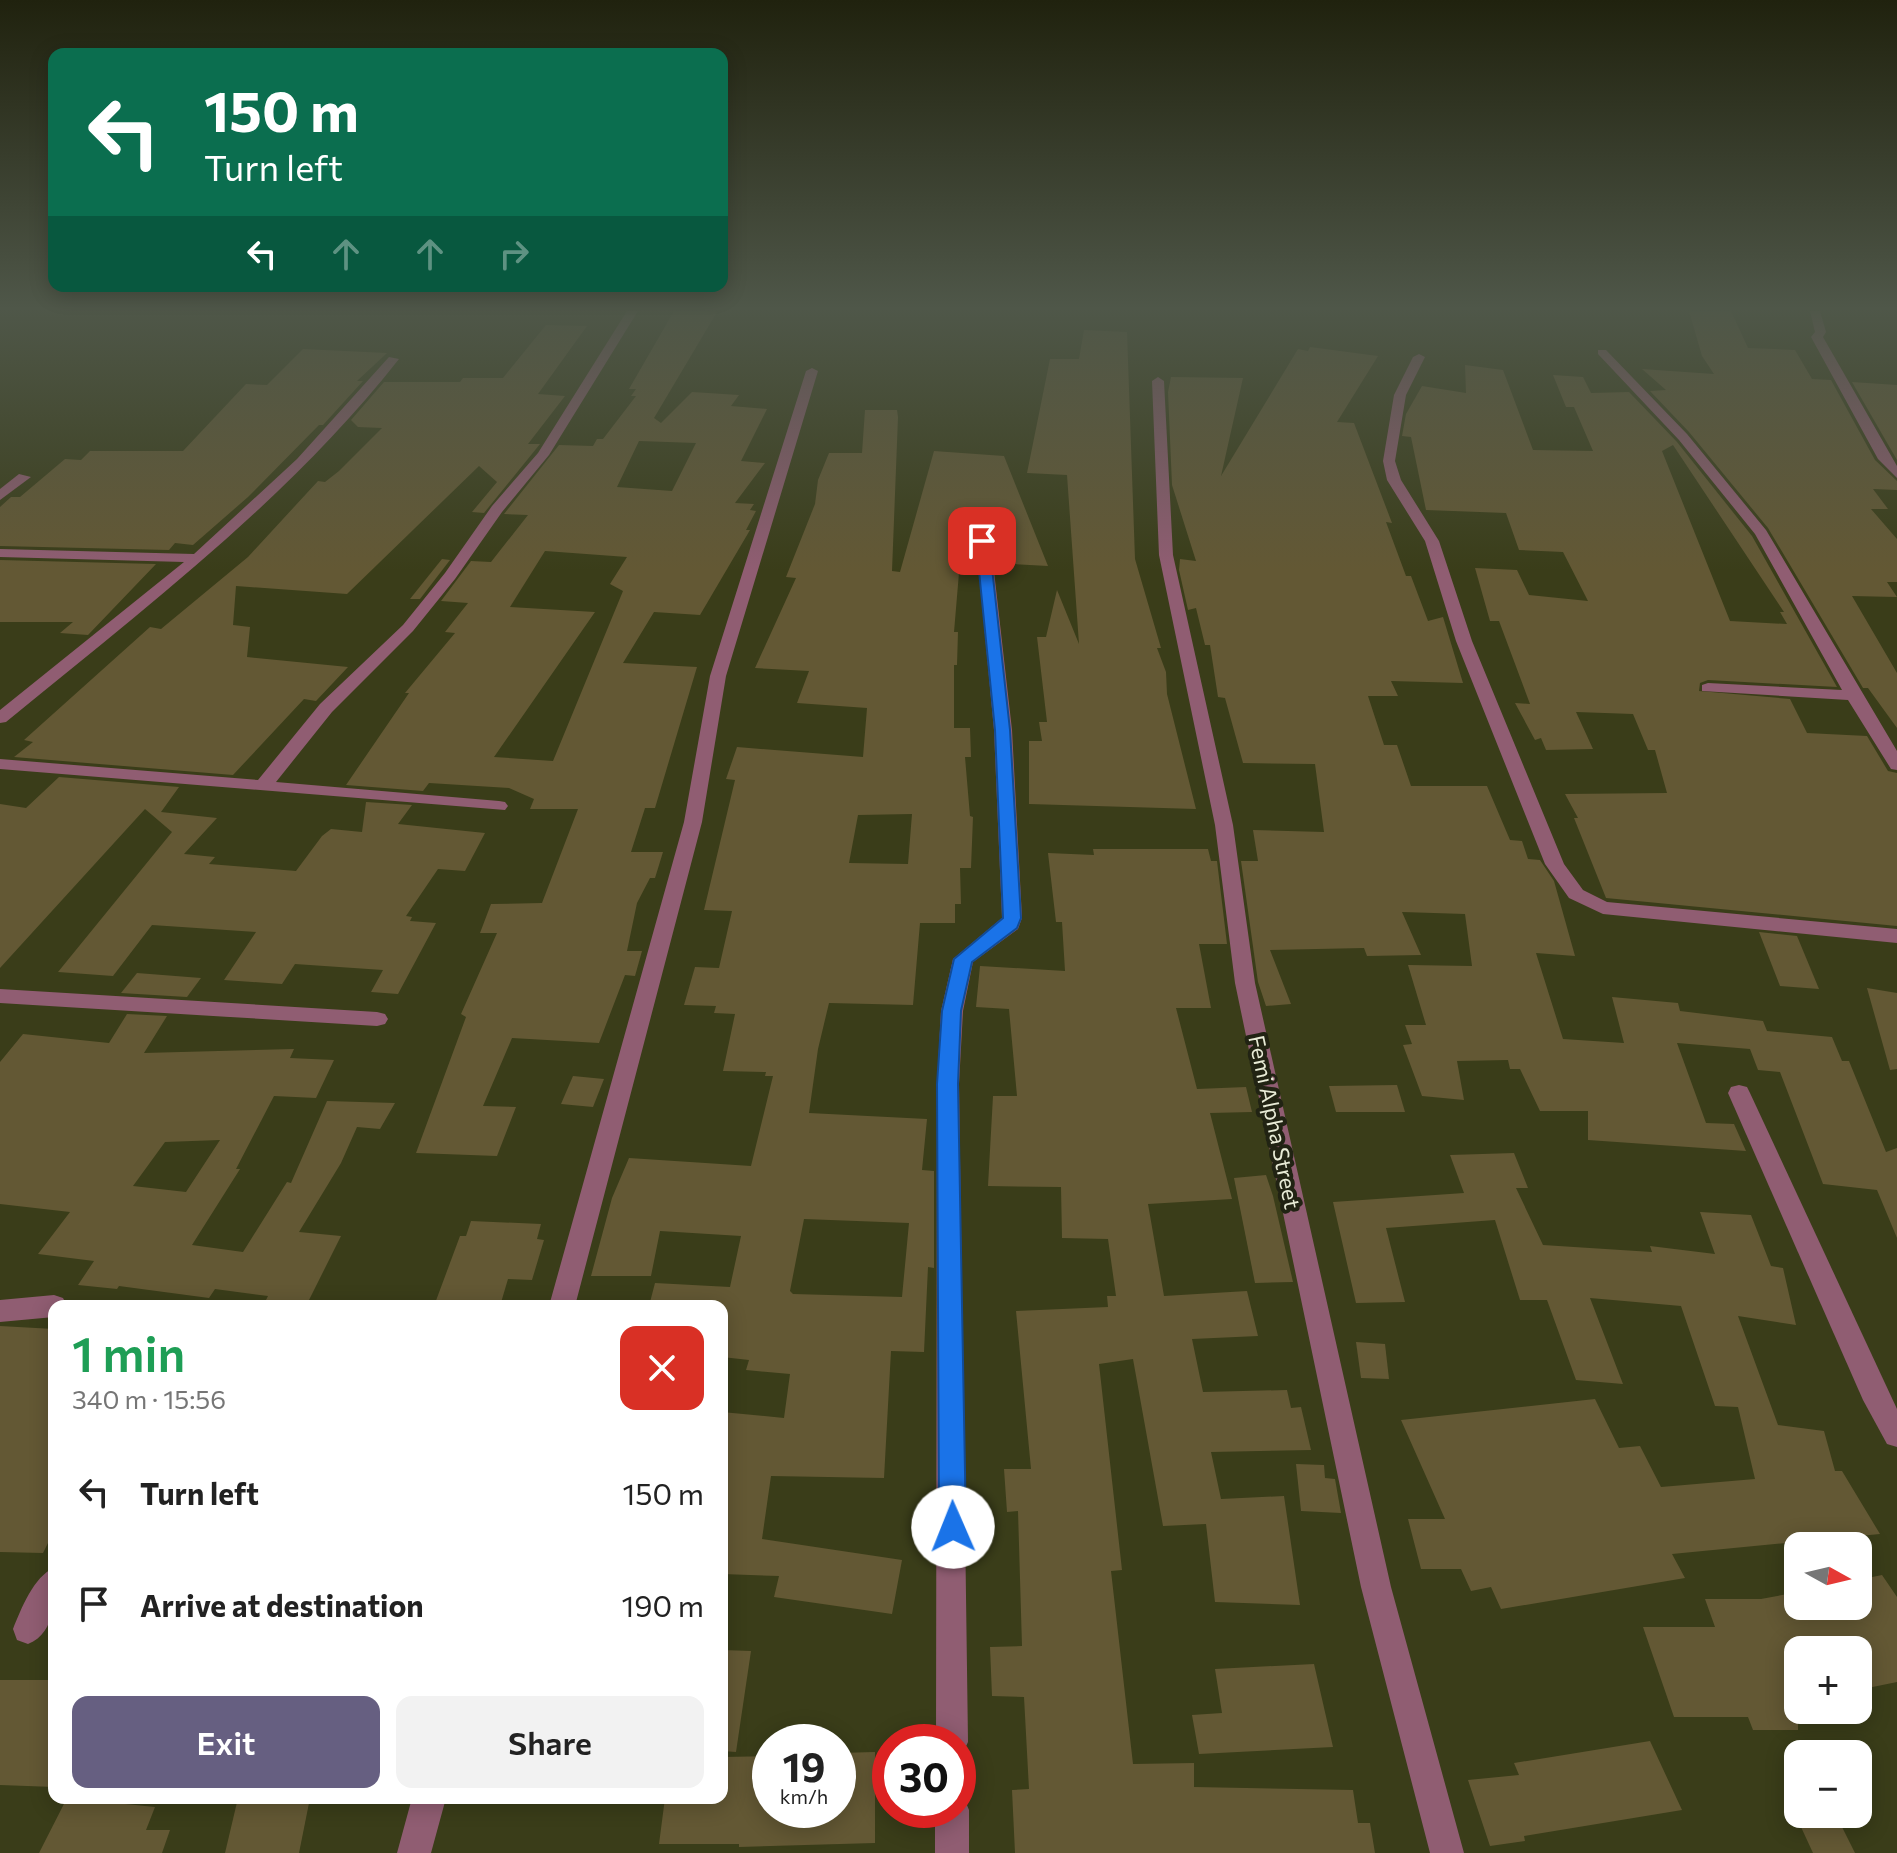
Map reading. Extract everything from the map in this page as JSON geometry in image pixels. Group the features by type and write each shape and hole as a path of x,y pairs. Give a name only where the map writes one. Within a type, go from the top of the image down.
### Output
{"street":[{"path":"0,718 198,558 302,462 359,397"},
{"path":"262,787 326,708 408,628 450,576 497,509 543,455 579,397"},
{"path":"564,1300 693,822 718,676 804,397"},
{"name":"Femi Alpha Street","path":"1159,397 1166,555 1224,825 1245,983 1376,1587 1447,1853"},
{"path":"1400,397 1389,461 1394,480 1432,541 1439,572 1469,655 1555,864 1576,894 1603,908 1897,936"},
{"path":"1645,397 1683,437 1761,533 1853,695 1897,765"},
{"path":"1853,397 1897,474"},
{"path":"0,496 24,477"},
{"path":"952,1724 948,1100 952,1011 963,959 1011,924 1012,918 1003,730 981,518"},
{"path":"0,553 198,558"},
{"path":"1708,688 1853,695"},
{"path":"0,764 499,806"},
{"path":"0,996 377,1019"},
{"path":"1739,1093 1873,1392 1897,1435"},
{"path":"0,1311 48,1307"},
{"path":"28,1629 48,1593"},
{"path":"414,1853 427,1804"},
{"path":"952,1828 952,1853"}],"building":[{"path":"233,397 348,397 248,497 193,545 175,543 169,550 0,546 0,507 11,497 20,497 65,459 81,460 90,451 183,451"},
{"path":"371,397 564,397 528,444 540,444 484,513 472,512 497,482 479,466 347,594 236,586 233,625 250,627 247,657 348,667 316,701 304,699 233,775 14,757 33,742 24,740 150,627 161,629 248,557 318,481 325,482 339,471 382,428 358,427 351,420"},
{"path":"635,397 666,397 654,418 661,423 687,397 737,397 731,406 767,409 741,461 765,463 735,503 754,504 750,510 756,511 746,530 750,530 700,615 654,612 623,663 697,667 655,808 645,808 631,852 663,852 655,878 650,878 637,903 627,951 642,951 635,976 625,975 599,1043 512,1038 483,1106 516,1107 497,1156 416,1153 466,1017 461,1014 497,933 480,933 491,904 542,903 578,809 530,809 534,799 509,788 429,783 423,791 346,785 409,693 405,693 455,633 445,632 468,603 441,601 471,561 491,562 528,515 504,514 559,445 593,446 597,439 603,439","holes":["639,441 696,443 672,491 617,487","545,551 627,557 610,584 623,591 553,761 494,757 595,612 510,607"]},
{"path":"1042,397 1129,397 1135,559 1161,648 1157,648 1166,672 1167,694 1196,809 1029,804 1029,741 1042,741 1039,722 1047,722 1037,637 1046,637 1057,590 1079,644 1067,475 1027,473"},
{"path":"1168,397 1239,397 1221,476 1269,397 1352,397 1337,422 1354,423 1392,523 1386,522 1406,576 1411,576 1428,621 1443,617 1463,683 1391,681 1398,696 1368,696 1384,745 1397,745 1411,786 1487,786 1510,840 1522,841 1528,859 1540,860 1554,881 1575,956 1536,953 1563,1039 1624,1043 1612,997 1678,1003 1680,1011 1763,1021 1767,1031 1832,1037 1842,1061 1849,1061 1886,1152 1897,1148 1897,1238 1877,1190 1823,1184 1780,1072 1758,1070 1750,1049 1677,1043 1706,1123 1734,1124 1746,1151 1588,1140 1588,1111 1540,1111 1520,1069 1510,1069 1508,1060 1457,1061 1464,1100 1422,1096 1403,1045 1412,1044 1405,1025 1426,1025 1408,965 1472,966 1465,914 1402,912 1421,955 1367,956 1364,948 1270,950 1291,1004 1266,1006 1258,982 1241,861 1258,861 1253,830 1324,832 1315,764 1243,763 1225,698 1218,697 1210,645 1205,645 1196,608 1188,610 1179,570 1180,559 1196,561 1172,485"},
{"path":"1415,397 1513,397 1533,450 1593,451 1574,407 1566,407 1562,397 1634,397 1677,442 1752,536 1837,687 1708,680 1700,683 1699,691 1790,699 1807,733 1867,736 1888,771 1897,773 1897,926 1606,898 1574,818 1578,818 1565,794 1667,793 1655,750 1648,750 1633,714 1576,712 1593,749 1546,750 1541,738 1535,740 1515,703 1530,704 1499,621 1490,621 1475,568 1517,570 1529,595 1588,601 1563,552 1519,550 1506,513 1426,510 1411,437 1402,436 1406,414","holes":["1673,445 1784,612 1780,612 1787,624 1730,621 1662,451"]},
{"path":"1656,397 1841,397 1875,460 1897,481 1897,490 1873,489 1888,509 1871,509 1897,539 1897,582 1887,582 1897,597 1852,596 1897,673 1897,728 1868,688 1863,688 1768,528 1689,432"},
{"path":"1861,397 1897,397 1897,460"},
{"path":"865,410 897,410 892,571 900,572 934,451 1004,456 1048,566 996,563 991,518 982,511 973,515 975,562 960,561 954,632 958,632 957,665 954,665 954,728 970,728 971,757 965,757 970,816 973,817 971,868 960,868 961,904 955,904 955,923 920,923 913,1005 829,1003 818,1049 809,1113 927,1119 922,1170 934,1171 934,1268 928,1267 924,1352 891,1351 884,1478 771,1476 762,1539 902,1560 892,1614 774,1597 779,1576 728,1574 728,1413 784,1418 790,1374 746,1370 749,1360 728,1358 728,1300 651,1300 655,1283 730,1287 741,1236 660,1231 651,1276 591,1276 612,1198 629,1158 751,1166 773,1076 765,1076 766,1072 723,1071 735,1014 714,1013 716,1006 684,1005 695,967 719,968 732,911 704,910 735,780 726,779 737,747 863,757 867,708 797,703 809,671 755,668 796,578 786,577 815,504 818,480 829,453 862,453","holes":["912,814 908,864 849,863 858,815","804,1219 909,1223 902,1297 793,1294 790,1291"]},
{"path":"442,559 450,560 420,599 410,599"},
{"path":"0,560 156,564 88,635 60,633 73,622 0,622"},
{"path":"59,777 179,787 161,812 217,818 184,854 215,857 209,864 296,871 322,836 331,829 362,832 366,802 412,805 398,824 485,833 465,871 438,869 406,916 412,917 410,921 436,923 398,994 371,992 383,970 295,964 282,984 224,980 256,932 152,925 113,976 58,972 172,832 145,809 0,968 0,804 26,808"},
{"path":"1093,849 1208,849 1211,861 1217,861 1227,944 1199,944 1211,1008 1176,1008 1197,1089 1246,1087 1252,1112 1210,1113 1232,1199 1148,1204 1164,1296 1247,1291 1258,1336 1192,1339 1203,1392 1287,1390 1291,1408 1301,1407 1311,1450 1211,1452 1221,1499 1284,1496 1300,1605 1215,1602 1206,1524 1163,1526 1133,1359 1099,1364 1122,1570 1111,1571 1133,1764 1194,1763 1194,1787 1353,1790 1358,1823 1370,1823 1375,1853 1015,1853 1012,1790 1029,1789 1024,1697 992,1696 990,1647 1022,1646 1018,1511 1007,1512 1004,1469 1031,1469 1016,1311 1108,1307 1107,1296 1116,1296 1108,1239 1062,1238 1061,1187 988,1186 993,1096 1017,1096 1009,1009 976,1007 980,966 1065,971 1062,922 1056,922 1048,853 1094,855"},
{"path":"1759,932 1797,936 1819,989 1780,986"},
{"path":"137,973 201,978 187,997 121,993"},
{"path":"1867,988 1897,993 1897,1069 1890,1070"},
{"path":"127,1014 167,1016 144,1053 294,1049 290,1058 334,1060 316,1098 274,1096 236,1169 240,1169 192,1245 243,1252 287,1182 291,1183 327,1101 395,1103 380,1129 357,1127 341,1163 299,1232 341,1236 309,1300 266,1300 268,1296 215,1289 209,1298 119,1286 117,1289 78,1285 94,1261 38,1254 70,1212 0,1204 0,1062 23,1034 109,1043","holes":["220,1140 186,1192 133,1186 165,1142"]},
{"path":"573,1076 604,1079 593,1107 561,1104"},
{"path":"1397,1085 1405,1112 1336,1112 1329,1086"},
{"path":"1514,1153 1528,1188 1516,1188 1543,1245 1652,1252 1650,1246 1715,1254 1700,1212 1751,1215 1771,1266 1783,1268 1796,1325 1738,1316 1778,1425 1824,1431 1835,1471 1842,1471 1880,1534 1784,1532 1784,1543 1672,1554 1685,1578 1501,1609 1491,1587 1471,1591 1461,1569 1421,1569 1408,1519 1445,1519 1401,1420 1595,1399 1619,1448 1640,1446 1661,1487 1755,1479 1738,1407 1715,1406 1681,1306 1590,1298 1623,1384 1576,1380 1547,1300 1520,1300 1495,1220 1386,1228 1405,1302 1356,1303 1333,1202 1464,1193 1450,1155"},
{"path":"1266,1175 1293,1282 1255,1283 1234,1178"},
{"path":"471,1221 541,1224 537,1239 544,1240 532,1280 508,1279 502,1300 436,1300 460,1236 466,1236"},
{"path":"0,1326 48,1329 48,1543 43,1553 0,1552"},
{"path":"1356,1342 1385,1344 1389,1379 1361,1378"},
{"path":"1296,1464 1324,1465 1325,1478 1335,1479 1341,1513 1301,1511"},
{"path":"1882,1575 1897,1597 1897,1682 1872,1687 1872,1636 1784,1636 1784,1724 1798,1724 1798,1730 1753,1730 1748,1717 1674,1717 1643,1627 1715,1627 1705,1599 1761,1599 1784,1595 1784,1620 1872,1620 1872,1577"},
{"path":"728,1650 751,1651 736,1752 728,1751"},
{"path":"1314,1664 1333,1747 1199,1754 1192,1715 1222,1713 1215,1669"},
{"path":"0,1680 48,1680 48,1787 0,1785"},
{"path":"1650,1741 1682,1810 1524,1836 1525,1841 1490,1846 1468,1780 1519,1775 1514,1763"},
{"path":"872,1752 872,1828 875,1828 875,1843 739,1847 739,1844 659,1844 664,1804 728,1804 728,1757 752,1756 752,1828 856,1828 856,1753"},
{"path":"64,1804 155,1807 146,1830 170,1830 162,1853 39,1853"},
{"path":"237,1804 309,1804 299,1853 225,1853"},
{"path":"1801,1828 1842,1828 1855,1853 1813,1853"}],"route":[{"path":"953,1527 948,1084 952,1011 963,959 1011,924 1012,918 1003,730 982,541"}]}
